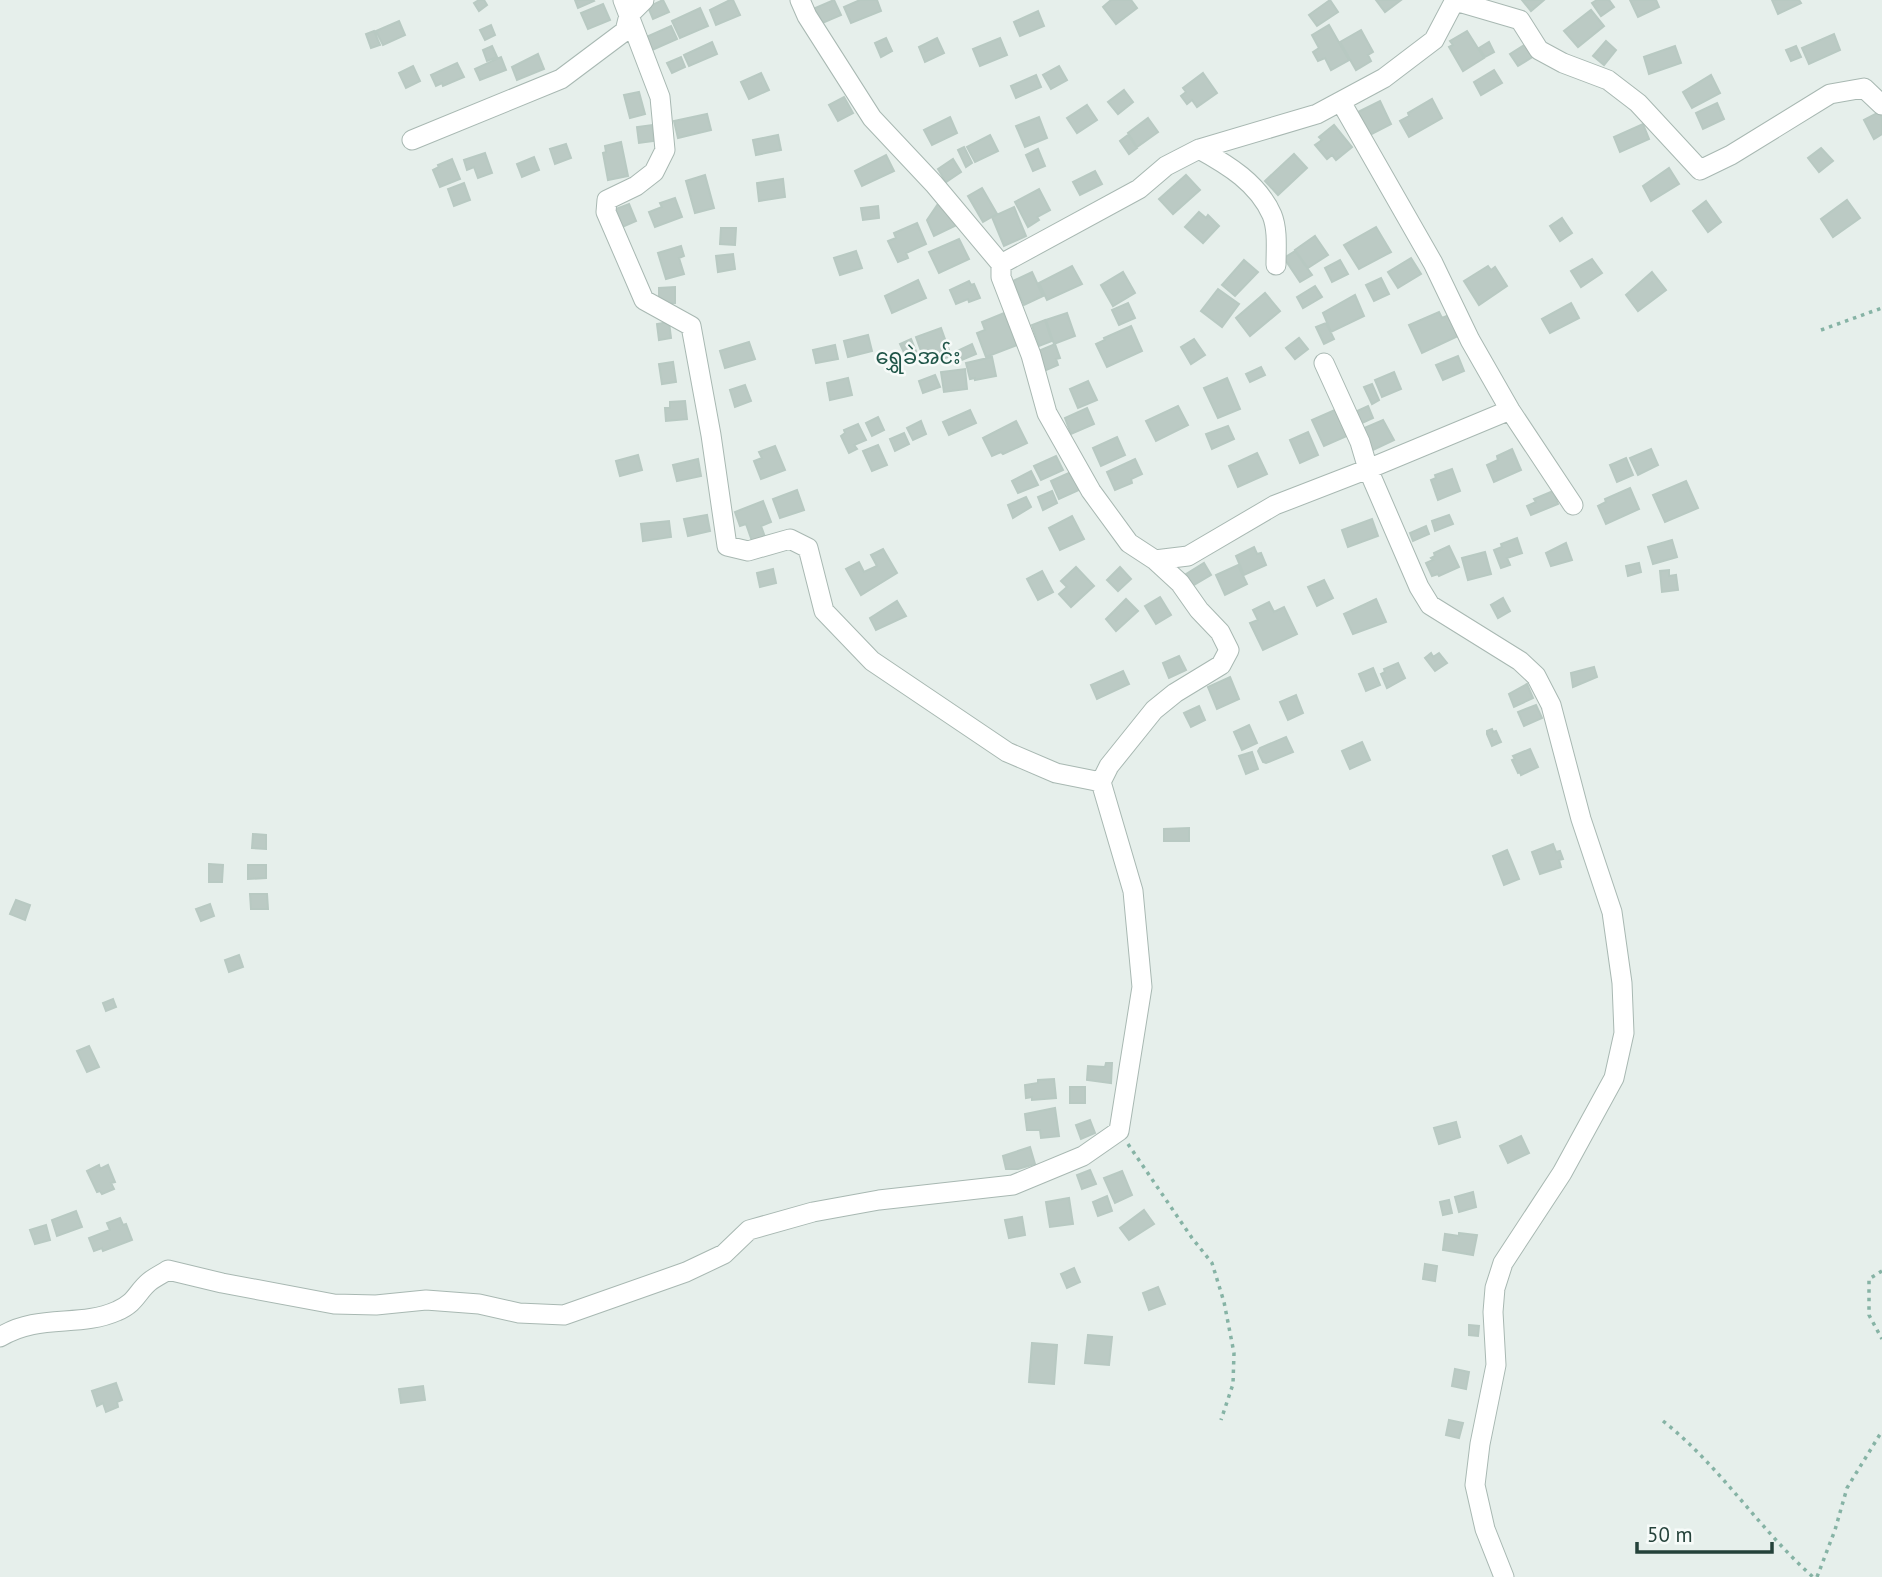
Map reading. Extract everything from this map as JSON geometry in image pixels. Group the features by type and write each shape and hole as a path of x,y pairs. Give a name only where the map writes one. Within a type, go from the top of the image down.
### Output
{"street":[{"path":"626,8 644,0"},
{"path":"0,1337 14,1328 53,1320 85,1320 117,1311 136,1300 147,1283 168,1270 334,1304 376,1305 426,1300 479,1304 519,1313 564,1315 687,1272 723,1254 749,1230 813,1212 1013,1185 1083,1156 1119,1131 1142,988 1133,891 1101,782 1109,766 1154,710 1222,666 1229,650 1220,632 1199,610 1180,583 1156,560 1129,544 1091,491 1047,412 1031,355 1001,276 1001,264 934,184 872,118 807,16 800,0"},
{"path":"1001,264 1139,189 1166,166 1199,149 1317,114 1384,78 1434,40 1455,0 1520,20 1539,50 1563,63 1608,80 1638,103 1700,170 1731,155 1830,94 1864,89 1882,105"},
{"path":"412,140 561,79 625,31 626,8"},
{"path":"626,8 660,97 665,150 654,172 636,186 607,200 606,212 644,300 691,326 711,435 727,546 748,551 790,539 808,548 824,611 872,661 928,696 1007,752 1056,773 1101,782"},
{"path":"1341,102 1433,264 1470,340 1510,410 1573,505"},
{"path":"1199,149 1226,164 1251,184 1272,215 1276,236 1276,265"},
{"path":"1324,363 1360,442 1368,469 1419,587 1430,604 1520,661 1536,676 1541,685 1550,705 1581,819 1612,912 1622,983 1624,1033 1614,1078 1562,1173 1503,1263 1495,1288 1493,1312 1496,1365 1480,1444 1475,1485 1485,1529 1504,1577"},
{"path":"1156,560 1188,556 1275,505 1510,410"}],"path":[{"path":"1821,330 1882,308"},
{"path":"1119,1131 1184,1227 1212,1263 1224,1302 1234,1353 1233,1384 1221,1420"},
{"path":"1882,1271 1869,1279 1869,1315 1882,1339"},
{"path":"1663,1421 1701,1454 1784,1551 1815,1577 1835,1530 1847,1488 1882,1431"}],"building":[{"path":"484,0 487,5 479,11 474,3"},
{"path":"575,0 593,0 594,1 578,8"},
{"path":"663,0 669,12 653,19 648,7"},
{"path":"733,0 740,15 716,25 710,10"},
{"path":"834,0 841,15 820,24 813,9"},
{"path":"860,0 877,0 881,11 851,23 844,7"},
{"path":"1111,0 1131,0 1137,8 1116,24 1103,7"},
{"path":"1330,0 1338,12 1317,26 1309,15"},
{"path":"1376,0 1401,0 1385,12"},
{"path":"1522,0 1544,0 1531,11"},
{"path":"1609,0 1614,7 1601,16 1592,3"},
{"path":"1630,0 1656,0 1659,7 1638,17"},
{"path":"1772,0 1799,0 1801,3 1778,14"},
{"path":"603,4 610,20 588,29 581,13"},
{"path":"700,8 708,26 680,38 672,21"},
{"path":"1591,10 1604,26 1578,47 1564,31"},
{"path":"1038,11 1044,26 1020,36 1014,22"},
{"path":"399,21 405,35 383,45 376,31"},
{"path":"491,25 495,35 485,40 480,30"},
{"path":"1329,25 1349,60 1331,70 1325,58 1318,61 1313,52 1319,48 1312,35"},
{"path":"671,26 677,39 650,51 644,38"},
{"path":"1361,30 1373,52 1368,55 1371,61 1356,70 1340,42"},
{"path":"374,31 380,45 371,48 366,34"},
{"path":"1467,31 1484,58 1463,71 1449,47 1453,45 1450,41"},
{"path":"1834,34 1840,50 1809,64 1802,48"},
{"path":"886,38 892,51 881,57 875,43"},
{"path":"937,38 944,53 925,62 919,47"},
{"path":"1000,38 1007,55 980,66 973,49"},
{"path":"1606,41 1616,50 1604,65 1593,56"},
{"path":"712,42 717,54 689,66 684,55"},
{"path":"1489,42 1494,52 1485,57 1479,48"},
{"path":"1526,44 1534,56 1518,66 1510,54"},
{"path":"492,46 497,57 487,61 483,50"},
{"path":"1675,46 1681,63 1649,74 1644,57"},
{"path":"1796,46 1801,57 1791,61 1786,50"},
{"path":"538,54 544,69 517,80 512,67"},
{"path":"501,57 506,70 480,80 475,69"},
{"path":"681,57 685,67 672,73 667,63"},
{"path":"457,63 464,77 443,86 442,83 436,86 431,75"},
{"path":"413,66 420,81 406,88 399,73"},
{"path":"1059,66 1067,80 1051,89 1043,75"},
{"path":"1494,70 1502,83 1481,95 1474,82"},
{"path":"761,73 769,90 749,99 741,82"},
{"path":"1203,73 1217,93 1197,107 1192,100 1187,104 1181,96 1186,92 1183,88"},
{"path":"1036,75 1041,87 1016,98 1011,86"},
{"path":"1711,75 1720,93 1692,108 1683,92"},
{"path":"1124,90 1133,102 1118,114 1108,102"},
{"path":"639,92 645,114 630,118 624,95"},
{"path":"844,97 853,113 838,121 829,105"},
{"path":"1432,99 1442,118 1409,137 1400,121"},
{"path":"1380,101 1391,124 1366,137 1354,114"},
{"path":"1717,103 1724,119 1703,129 1696,113"},
{"path":"1087,105 1097,120 1077,133 1067,118"},
{"path":"1879,112 1882,118 1882,134 1874,139 1864,120"},
{"path":"707,114 711,130 678,138 674,121"},
{"path":"950,117 957,133 932,145 924,130"},
{"path":"1039,117 1047,138 1025,147 1016,126"},
{"path":"1148,118 1158,132 1137,147 1128,133"},
{"path":"1643,124 1649,139 1620,152 1614,137"},
{"path":"652,125 654,141 639,143 637,127"},
{"path":"1334,125 1352,147 1336,160 1332,155 1327,159 1315,145 1322,140 1319,137"},
{"path":"778,135 781,150 756,155 753,140"},
{"path":"990,135 998,151 975,162 967,147"},
{"path":"1128,135 1137,148 1129,154 1120,141"},
{"path":"621,142 628,176 608,180 603,153 606,152 605,146"},
{"path":"566,144 571,158 555,164 550,149"},
{"path":"964,147 972,163 966,167 958,150"},
{"path":"1821,148 1833,161 1819,172 1808,158"},
{"path":"1038,149 1045,166 1033,171 1026,155"},
{"path":"485,153 492,173 478,178 474,167 467,170 464,160"},
{"path":"1294,154 1307,168 1278,195 1265,181"},
{"path":"886,155 894,171 862,186 855,171"},
{"path":"534,157 539,170 522,177 517,164"},
{"path":"452,159 460,179 440,187 433,170"},
{"path":"953,159 961,172 946,182 938,169"},
{"path":"1669,168 1679,184 1651,201 1643,186"},
{"path":"1095,171 1102,184 1080,195 1073,182"},
{"path":"705,175 714,208 695,213 686,181"},
{"path":"1186,175 1200,190 1173,214 1159,199"},
{"path":"783,179 785,197 759,201 757,183"},
{"path":"464,183 470,200 454,206 448,189"},
{"path":"982,188 997,214 983,222 968,196"},
{"path":"1039,189 1050,210 1037,217 1039,220 1028,227 1015,202"},
{"path":"675,198 682,217 655,227 649,212 662,207 660,203"},
{"path":"1847,200 1860,218 1833,237 1821,219"},
{"path":"940,201 959,224 934,236 927,220"},
{"path":"1706,201 1721,222 1708,232 1693,211"},
{"path":"629,204 636,221 620,228 613,210"},
{"path":"878,206 879,218 863,220 861,208"},
{"path":"1014,207 1026,236 1004,246 992,217"},
{"path":"1199,212 1206,218 1208,215 1219,226 1203,243 1185,227"},
{"path":"1562,218 1572,233 1560,241 1550,226"},
{"path":"917,223 926,244 906,253 908,258 898,262 888,241 896,238 894,233"},
{"path":"1376,227 1391,252 1359,269 1344,245"},
{"path":"721,228 736,228 735,245 720,244"},
{"path":"1315,236 1328,255 1308,268 1295,250"},
{"path":"959,239 969,259 939,273 929,252"},
{"path":"681,246 684,256 679,258 684,274 666,279 658,253"},
{"path":"856,251 862,268 840,275 834,258"},
{"path":"1295,251 1312,275 1300,282 1284,258"},
{"path":"733,254 735,269 718,272 716,256"},
{"path":"1411,258 1421,274 1398,288 1388,272"},
{"path":"1592,259 1602,273 1581,287 1571,271"},
{"path":"1244,260 1258,272 1235,296 1222,285"},
{"path":"1340,260 1348,274 1332,282 1325,268"},
{"path":"1072,266 1082,284 1047,300 1039,283"},
{"path":"1488,266 1491,270 1495,267 1507,286 1479,305 1464,281"},
{"path":"1032,272 1043,296 1024,305 1013,281"},
{"path":"1123,272 1135,293 1113,306 1101,285"},
{"path":"1652,272 1666,290 1638,311 1626,295"},
{"path":"1381,278 1389,294 1374,301 1366,285"},
{"path":"918,280 926,298 892,313 885,296"},
{"path":"969,281 971,285 974,284 980,298 956,304 950,290"},
{"path":"1315,286 1322,297 1303,308 1297,297"},
{"path":"675,287 675,303 659,304 659,288"},
{"path":"1218,289 1239,304 1222,327 1201,311"},
{"path":"1265,293 1280,311 1250,336 1236,318"},
{"path":"1355,295 1364,316 1331,332 1323,313"},
{"path":"1128,303 1135,318 1119,325 1112,310"},
{"path":"1571,303 1579,318 1550,333 1542,319"},
{"path":"1439,312 1442,318 1449,315 1458,336 1422,353 1409,325"},
{"path":"1004,313 1017,345 986,357 977,333 985,330 982,322"},
{"path":"1067,313 1075,336 1054,344 1046,320"},
{"path":"1045,320 1052,341 1039,346 1032,325"},
{"path":"669,322 671,338 659,340 657,324"},
{"path":"1326,323 1334,339 1324,344 1316,327"},
{"path":"1131,326 1142,351 1107,367 1096,344"},
{"path":"941,328 951,356 926,365 916,337"},
{"path":"868,335 872,351 848,357 844,341"},
{"path":"1299,338 1308,349 1295,359 1286,348"},
{"path":"911,339 918,356 908,361 900,344"},
{"path":"1194,339 1205,355 1191,364 1181,347"},
{"path":"749,342 755,359 725,368 720,351"},
{"path":"972,344 976,354 957,362 953,353"},
{"path":"1055,344 1060,358 1056,359 1058,365 1044,371 1036,352"},
{"path":"835,345 838,359 816,363 813,350"},
{"path":"1458,356 1464,371 1443,380 1436,365"},
{"path":"992,357 996,376 970,379 966,363"},
{"path":"673,362 676,382 662,384 659,364"},
{"path":"1261,367 1265,375 1250,382 1246,374"},
{"path":"965,369 967,389 944,392 941,372"},
{"path":"1394,372 1401,389 1382,397 1375,380"},
{"path":"935,375 940,387 923,393 919,381"},
{"path":"848,378 852,395 830,400 827,383"},
{"path":"1227,378 1240,409 1218,418 1204,388"},
{"path":"1088,381 1097,400 1078,408 1070,389"},
{"path":"1372,384 1379,400 1372,404 1364,387"},
{"path":"745,385 751,401 735,407 730,390"},
{"path":"685,401 687,419 666,421 665,408 670,408 670,402"},
{"path":"1178,406 1188,425 1156,441 1146,421"},
{"path":"1368,406 1373,418 1360,424 1355,412"},
{"path":"1087,408 1094,424 1071,434 1065,418"},
{"path":"1337,409 1349,435 1324,446 1312,420"},
{"path":"970,410 976,423 949,435 943,422"},
{"path":"878,417 884,430 872,436 866,423"},
{"path":"1383,420 1394,440 1371,451 1362,429"},
{"path":"921,421 926,434 913,440 907,428"},
{"path":"1016,421 1027,443 992,456 983,438"},
{"path":"858,424 866,440 854,445 857,449 849,453 841,436 845,433 844,430"},
{"path":"1228,426 1234,439 1212,449 1206,434"},
{"path":"1308,432 1318,455 1300,463 1290,440"},
{"path":"904,433 909,444 895,451 890,439"},
{"path":"1117,437 1125,455 1101,466 1093,448"},
{"path":"878,445 887,465 872,471 863,451"},
{"path":"775,446 785,470 761,479 754,461 762,458 759,452"},
{"path":"1512,449 1521,470 1494,482 1487,465 1498,460 1497,456"},
{"path":"1651,449 1658,465 1638,475 1630,458"},
{"path":"1257,453 1267,474 1238,487 1229,466"},
{"path":"638,455 642,470 620,476 616,461"},
{"path":"1056,456 1063,470 1041,480 1034,466"},
{"path":"1626,458 1633,475 1617,482 1610,465"},
{"path":"698,459 701,476 677,481 673,465"},
{"path":"1135,459 1142,474 1131,479 1132,483 1115,490 1107,472"},
{"path":"1452,469 1460,491 1438,500 1431,480 1436,478 1435,475"},
{"path":"1031,471 1038,485 1018,493 1012,481"},
{"path":"1073,471 1081,489 1059,499 1051,481"},
{"path":"1686,481 1698,508 1665,522 1653,495"},
{"path":"1630,488 1639,509 1606,524 1598,506 1606,502 1605,499"},
{"path":"797,490 804,510 780,518 773,499"},
{"path":"1052,491 1057,503 1043,510 1038,497"},
{"path":"1553,491 1558,504 1531,515 1527,506 1536,502 1534,499"},
{"path":"1026,497 1031,507 1013,518 1008,505"},
{"path":"763,501 771,522 761,526 765,537 752,541 746,524 740,526 735,512"},
{"path":"707,515 710,531 688,536 684,519"},
{"path":"1449,515 1453,524 1435,531 1432,521"},
{"path":"1072,516 1084,539 1060,550 1049,528"},
{"path":"1372,519 1378,536 1348,547 1342,530"},
{"path":"669,521 671,537 643,541 641,524"},
{"path":"1426,526 1429,534 1413,541 1410,533"},
{"path":"1517,538 1522,553 1507,558 1510,565 1501,568 1494,550"},
{"path":"1672,540 1677,557 1653,564 1648,547"},
{"path":"1566,543 1572,560 1551,566 1546,553"},
{"path":"1449,546 1459,567 1439,576 1432,576 1426,563 1433,560 1431,558 1435,556 1434,553"},
{"path":"1254,547 1257,554 1261,553 1266,565 1244,575 1236,556"},
{"path":"883,549 897,573 861,595 846,569 859,562 864,572 877,566 871,555"},
{"path":"1485,552 1491,574 1468,580 1462,558"},
{"path":"1204,563 1211,575 1192,586 1186,574"},
{"path":"1639,563 1641,572 1628,576 1626,566"},
{"path":"1238,565 1247,584 1225,595 1216,575"},
{"path":"1076,567 1094,586 1071,607 1059,594 1067,587 1061,581"},
{"path":"1120,567 1131,579 1118,591 1107,580"},
{"path":"773,569 776,583 760,587 757,573"},
{"path":"1669,570 1669,576 1676,575 1678,590 1662,592 1660,571"},
{"path":"1042,571 1053,592 1038,600 1027,579"},
{"path":"1324,580 1333,598 1317,606 1308,587"},
{"path":"1160,597 1171,615 1156,624 1145,606"},
{"path":"1503,598 1510,611 1498,618 1491,605"},
{"path":"1126,599 1138,611 1116,631 1106,619"},
{"path":"1376,599 1386,622 1353,634 1344,614"},
{"path":"897,601 906,616 876,630 870,618"},
{"path":"1269,602 1274,612 1284,607 1297,634 1263,650 1250,623 1258,620 1253,610"},
{"path":"1431,653 1433,657 1439,653 1447,663 1435,671 1425,658"},
{"path":"1179,656 1186,670 1169,678 1163,663"},
{"path":"1398,663 1405,678 1387,688 1381,674 1385,672 1384,669"},
{"path":"1594,667 1597,677 1573,687 1571,673"},
{"path":"1373,668 1380,685 1366,691 1359,674"},
{"path":"1123,671 1129,684 1097,699 1091,685"},
{"path":"1230,677 1239,699 1217,709 1208,687"},
{"path":"1527,684 1533,698 1514,707 1509,694"},
{"path":"1296,695 1303,713 1288,720 1280,702"},
{"path":"1536,705 1542,718 1524,726 1518,712"},
{"path":"1199,706 1205,720 1191,727 1184,713"},
{"path":"1249,725 1257,743 1242,750 1234,732"},
{"path":"1492,729 1493,732 1496,731 1501,742 1492,746 1487,731"},
{"path":"1286,737 1293,752 1263,762 1258,751 1260,748"},
{"path":"1362,742 1370,760 1350,769 1342,751"},
{"path":"1530,749 1538,767 1521,775 1512,760 1515,759 1513,756"},
{"path":"1252,752 1258,769 1246,774 1239,756"},
{"path":"1189,828 1189,841 1164,841 1164,829"},
{"path":"253,834 266,835 266,849 252,848"},
{"path":"1553,844 1563,859 1559,860 1561,867 1540,874 1532,852"},
{"path":"1507,850 1519,879 1504,885 1493,856"},
{"path":"209,864 223,865 222,882 209,882"},
{"path":"248,865 266,865 266,878 248,879"},
{"path":"250,894 267,894 268,909 251,909"},
{"path":"16,900 30,905 25,920 10,914"},
{"path":"210,904 214,916 201,921 196,909"},
{"path":"239,955 243,967 229,972 225,960"},
{"path":"113,999 116,1007 106,1011 103,1003"},
{"path":"89,1046 99,1067 87,1072 77,1051"},
{"path":"1106,1063 1112,1063 1111,1083 1087,1080 1088,1066 1105,1067"},
{"path":"1054,1079 1056,1098 1026,1098 1025,1085 1038,1083 1038,1080"},
{"path":"1070,1087 1085,1087 1085,1103 1070,1103"},
{"path":"1055,1108 1059,1136 1041,1138 1040,1130 1027,1130 1025,1114"},
{"path":"1090,1120 1095,1133 1081,1139 1076,1125"},
{"path":"1456,1122 1460,1137 1439,1144 1434,1128"},
{"path":"1521,1136 1529,1153 1508,1163 1500,1146"},
{"path":"1030,1147 1035,1164 1006,1169 1003,1156"},
{"path":"99,1165 100,1169 108,1165 115,1182 111,1183 114,1189 102,1194 97,1192 87,1171"},
{"path":"1090,1170 1096,1184 1082,1189 1077,1175"},
{"path":"1122,1171 1132,1195 1115,1203 1104,1178"},
{"path":"1473,1192 1476,1207 1459,1212 1455,1197"},
{"path":"1107,1196 1112,1211 1098,1216 1093,1202"},
{"path":"1069,1198 1073,1224 1050,1227 1046,1202"},
{"path":"1449,1200 1452,1213 1443,1215 1440,1202"},
{"path":"1144,1210 1154,1224 1129,1240 1120,1228"},
{"path":"76,1211 82,1227 57,1236 52,1220"},
{"path":"1022,1217 1025,1235 1009,1238 1005,1220"},
{"path":"120,1218 123,1225 126,1224 132,1240 103,1251 102,1248 94,1251 89,1238 110,1230 107,1223"},
{"path":"46,1225 50,1240 35,1244 30,1230"},
{"path":"1459,1233 1477,1235 1473,1255 1443,1250 1445,1234 1459,1236"},
{"path":"1425,1264 1437,1266 1435,1281 1423,1279"},
{"path":"1074,1268 1080,1282 1067,1288 1061,1274"},
{"path":"1158,1287 1165,1304 1149,1310 1143,1293"},
{"path":"1469,1325 1479,1326 1478,1336 1469,1335"},
{"path":"1088,1335 1112,1337 1109,1365 1085,1363"},
{"path":"1032,1343 1057,1345 1054,1384 1029,1382"},
{"path":"1455,1369 1469,1372 1466,1389 1452,1386"},
{"path":"116,1383 122,1400 117,1402 118,1407 106,1412 103,1403 97,1406 92,1391"},
{"path":"423,1386 425,1400 401,1403 399,1389"},
{"path":"1449,1420 1463,1423 1459,1438 1446,1435"}],"district":[{"name":"ရွှေခဲအင်း","path":"918,356"}]}
